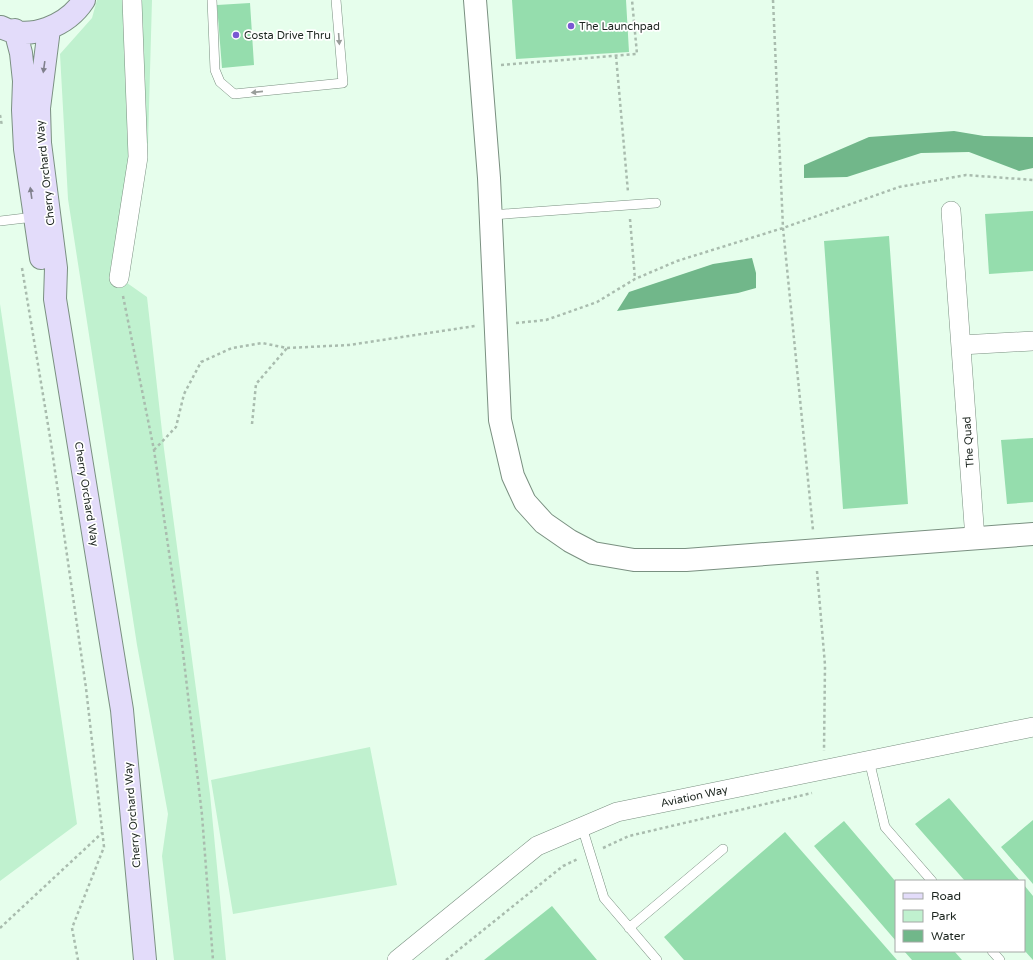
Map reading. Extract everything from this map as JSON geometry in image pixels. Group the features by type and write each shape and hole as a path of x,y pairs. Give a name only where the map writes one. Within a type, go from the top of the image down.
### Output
{"main road":[{"path":"7,28 26,32 49,29 68,18 84,0"},
{"path":"7,28 21,53 24,81 24,149 34,217 44,270 55,299"},
{"name":"Cherry Orchard Way","path":"49,29 39,108 40,142 56,268 55,299 122,710 145,960"}],"street":[{"path":"119,278 138,157 132,0"},
{"path":"475,0 491,215 500,420 513,476 525,502 544,523 570,541 593,553 634,560 686,560 1033,534"},
{"name":"The Quad","path":"951,211 975,539"},
{"path":"961,345 1033,341"},
{"name":"Aviation Way","path":"397,960 537,846 617,812 1033,727"}],"lane":[{"path":"212,0 216,70 220,82 234,94 343,83 336,0"},
{"path":"491,215 656,203"},
{"path":"0,221 34,217"},
{"path":"869,760 885,827 931,880"},
{"path":"582,827 604,898 658,960"},
{"path":"629,928 723,849"},
{"path":"993,952 1000,960"}],"path":[{"path":"480,67 637,54 632,0"},
{"path":"446,960 563,866 629,836 817,792 824,770 825,665 783,228 773,0"},
{"path":"616,56 630,205 635,279"},
{"path":"0,115 2,130"},
{"path":"154,450 176,427 184,394 201,362 232,348 262,343 287,348 349,345 448,329 546,320 597,302 635,279 676,261 783,228 899,188 966,175 1033,180"},
{"path":"22,266 51,443 79,641 103,833 104,847 72,928 78,960"},
{"path":"119,278 154,450 180,627 202,815 213,960"},
{"path":"252,424 256,384 287,348"},
{"path":"0,928 103,833"}],"green space":[{"path":"97,0 152,0 148,143 130,162 110,271 147,297 164,449 210,794 226,960 174,960 162,856 168,814 137,645 68,199 60,54 92,18"},
{"path":"0,304 77,824 0,881"},
{"path":"370,747 397,885 233,914 211,780"}],"water":[{"path":"954,131 984,136 1033,137 1033,168 1019,171 969,152 921,153 847,177 804,178 804,165 869,137"},
{"path":"752,258 756,273 756,288 738,293 617,311 629,292 713,264"}],"building":[{"name":"The Launchpad","path":"512,0 626,0 629,52 516,59"},
{"name":"Costa Drive Thru","path":"250,3 254,65 222,68 217,5"},
{"path":"1033,211 1033,271 989,274 985,214"},
{"path":"889,236 908,504 843,509 824,241"},
{"path":"1033,438 1033,502 1007,504 1001,440"},
{"path":"949,798 1019,880 964,880 915,824"},
{"path":"1033,820 1033,884 1001,847"},
{"path":"844,821 895,881 895,940 814,846"},
{"path":"785,832 897,960 684,960 664,937"},
{"path":"1025,886 1033,896 1033,960 1025,951"},
{"path":"552,906 597,960 484,960"},
{"path":"905,952 955,952 962,960 912,960"}],"place":[{"name":"The Launchpad","path":"571,26"},
{"name":"Costa Drive Thru","path":"236,35"}]}
